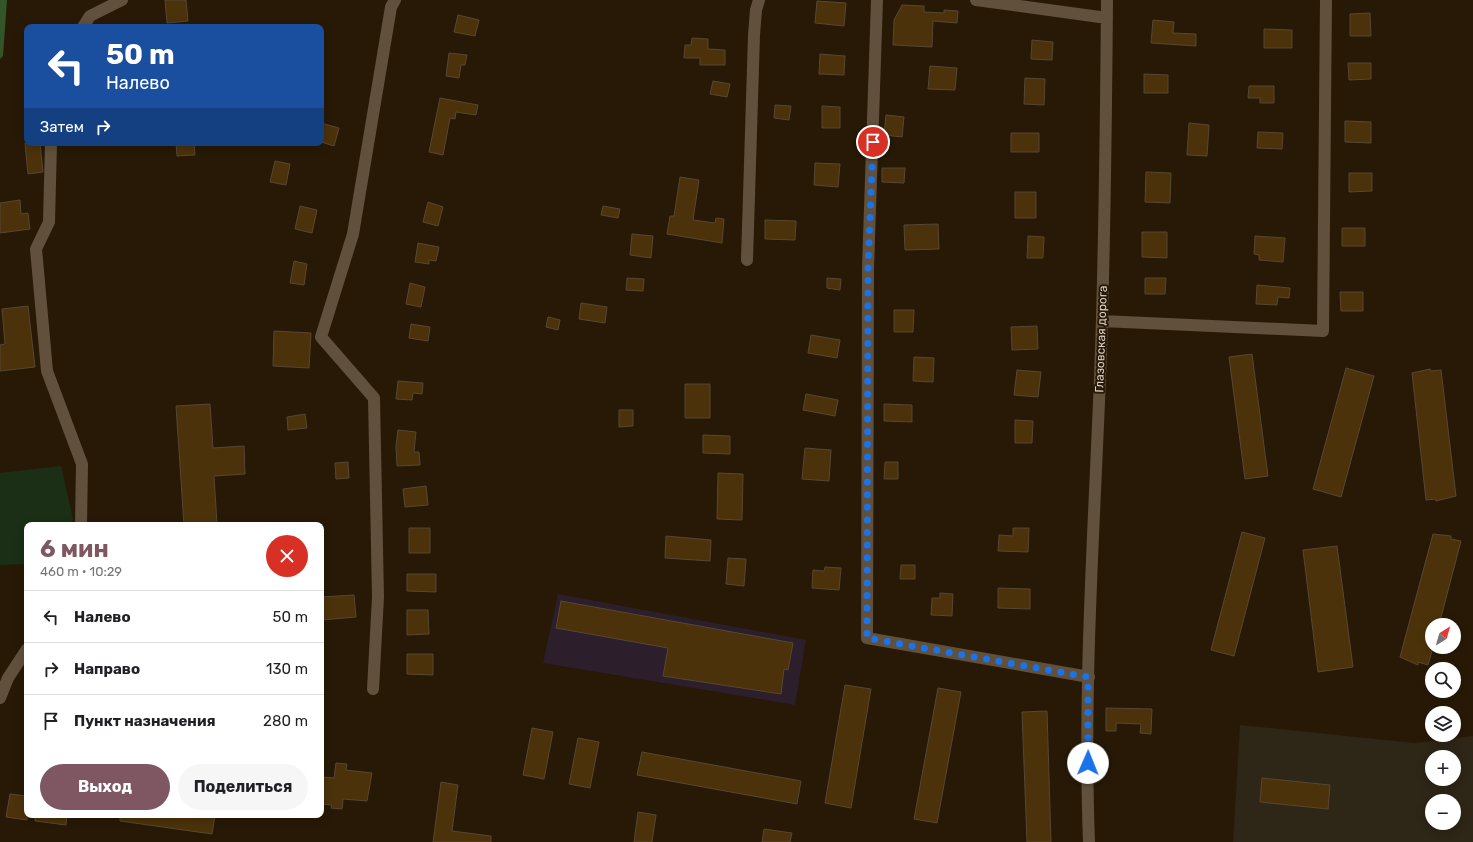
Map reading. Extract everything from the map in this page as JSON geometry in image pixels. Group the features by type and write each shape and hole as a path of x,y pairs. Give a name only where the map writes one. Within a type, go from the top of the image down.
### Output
{"street":[{"path":"85,24 90,16 122,0"},
{"path":"373,688 378,597 374,398 321,337 353,234 391,7 394,0"},
{"path":"747,260 754,35 756,10 759,0"},
{"path":"877,0 868,268 867,638 1088,677"},
{"path":"976,0 1107,18"},
{"name":"Глазовская дорога","path":"1089,842 1087,794 1088,677 1102,321 1107,0"},
{"path":"1102,321 1323,331 1326,0"},
{"path":"51,146 49,222 36,248 47,371 82,464 81,522"},
{"path":"0,698 8,678 24,654"}],"shaded area":[{"path":"558,594 806,640 795,705 543,663"},
{"path":"1240,725 1414,743 1461,742 1461,737 1473,736 1473,842 1233,842"}],"green space":[{"path":"0,0 7,0 3,56 0,59"},
{"path":"61,466 73,519 72,522 24,522 24,564 0,565 0,473"}],"building":[{"path":"165,0 186,0 188,21 167,23"},
{"path":"817,1 846,3 844,26 815,23"},
{"path":"902,5 924,6 924,12 944,13 944,10 958,11 957,23 933,21 932,47 893,45 894,20"},
{"path":"1370,13 1371,36 1350,36 1350,14"},
{"path":"458,15 479,20 475,36 454,32"},
{"path":"1153,20 1174,22 1173,33 1196,34 1196,46 1151,43"},
{"path":"1264,29 1292,30 1292,48 1264,48"},
{"path":"692,38 708,39 708,49 725,50 725,65 700,65 700,58 684,58 685,45 691,45"},
{"path":"1032,40 1053,42 1052,60 1031,59"},
{"path":"449,53 467,55 465,65 461,65 459,78 446,76"},
{"path":"820,54 845,56 844,75 819,74"},
{"path":"1348,63 1371,63 1371,79 1349,80"},
{"path":"930,66 957,68 955,90 928,89"},
{"path":"1144,74 1168,75 1168,93 1144,93"},
{"path":"1025,78 1045,79 1044,105 1024,104"},
{"path":"713,81 730,84 727,97 710,94"},
{"path":"1249,86 1274,86 1274,103 1260,103 1260,98 1248,98"},
{"path":"440,98 478,105 476,115 456,112 455,119 450,118 443,155 429,152"},
{"path":"775,105 791,106 789,120 774,118"},
{"path":"822,106 840,107 840,128 822,128"},
{"path":"886,115 904,117 902,137 884,135"},
{"path":"1345,121 1371,122 1371,143 1345,142"},
{"path":"1189,123 1209,125 1207,156 1187,155"},
{"path":"324,124 339,128 334,146 324,143"},
{"path":"1258,132 1283,133 1282,149 1257,148"},
{"path":"1011,133 1039,133 1039,152 1011,152"},
{"path":"25,146 40,146 43,172 28,174"},
{"path":"176,146 194,146 195,155 177,156"},
{"path":"275,161 290,164 286,185 270,182"},
{"path":"815,163 840,164 838,187 814,185"},
{"path":"882,168 905,168 904,183 882,182"},
{"path":"1146,172 1171,173 1170,203 1145,202"},
{"path":"1349,173 1372,173 1372,191 1349,192"},
{"path":"680,177 699,180 693,220 715,223 716,218 724,219 722,243 667,234 670,216 674,216"},
{"path":"1015,192 1036,192 1036,218 1015,218"},
{"path":"20,200 21,214 28,213 30,229 0,233 0,203"},
{"path":"428,202 443,207 438,226 423,222"},
{"path":"300,206 317,210 312,233 295,229"},
{"path":"603,206 620,209 618,218 601,215"},
{"path":"765,220 796,221 795,240 765,239"},
{"path":"938,224 939,249 905,250 904,225"},
{"path":"1342,228 1365,228 1365,246 1342,246"},
{"path":"1142,232 1167,232 1167,258 1142,257"},
{"path":"632,234 653,236 651,258 630,255"},
{"path":"1028,236 1044,237 1043,258 1027,258"},
{"path":"1255,236 1285,238 1283,262 1259,260 1259,255 1254,254"},
{"path":"418,243 439,247 436,261 429,260 429,264 415,262"},
{"path":"294,261 307,264 304,285 290,283"},
{"path":"627,278 644,279 643,291 626,290"},
{"path":"827,278 841,279 840,290 827,288"},
{"path":"1145,278 1166,278 1165,294 1145,294"},
{"path":"410,283 425,287 421,307 406,304"},
{"path":"1257,285 1290,288 1289,298 1278,297 1277,305 1256,304"},
{"path":"1340,292 1363,292 1363,311 1341,311"},
{"path":"581,303 607,307 605,323 579,319"},
{"path":"28,306 35,367 0,371 0,345 5,344 2,309"},
{"path":"894,310 914,310 913,332 894,332"},
{"path":"548,317 560,320 558,330 546,327"},
{"path":"411,324 430,327 428,341 409,338"},
{"path":"1037,326 1038,349 1012,350 1011,327"},
{"path":"274,331 311,333 309,368 273,366"},
{"path":"811,335 840,340 837,358 808,353"},
{"path":"1252,354 1268,476 1245,479 1229,357"},
{"path":"914,357 934,358 933,382 913,381"},
{"path":"1346,368 1374,376 1341,497 1313,489"},
{"path":"1430,369 1431,371 1441,370 1456,496 1436,501 1435,499 1426,500 1412,373"},
{"path":"1017,370 1041,372 1038,397 1014,395"},
{"path":"398,381 423,383 422,394 413,393 412,400 396,399"},
{"path":"685,384 710,384 710,418 685,418"},
{"path":"806,394 838,400 835,416 803,410"},
{"path":"210,404 213,448 244,446 245,474 214,476 217,522 184,522 176,406"},
{"path":"884,404 912,405 912,422 884,421"},
{"path":"619,410 633,410 633,426 619,427"},
{"path":"305,414 307,428 288,430 287,417"},
{"path":"1015,420 1033,421 1032,443 1015,443"},
{"path":"398,430 416,432 414,452 419,452 420,465 397,466 396,446"},
{"path":"703,435 730,436 730,454 703,453"},
{"path":"805,448 831,450 829,481 802,479"},
{"path":"348,462 349,478 336,479 335,463"},
{"path":"885,462 898,462 898,479 884,479"},
{"path":"718,473 743,474 742,520 717,519"},
{"path":"426,486 428,505 405,507 403,489"},
{"path":"409,528 430,528 430,553 409,553"},
{"path":"1013,528 1029,528 1028,552 998,551 999,535 1013,536"},
{"path":"1242,532 1265,538 1234,656 1211,650"},
{"path":"1433,534 1451,536 1451,539 1461,541 1441,618 1425,618 1425,654 1431,654 1429,662 1425,662 1425,664 1418,662 1418,665 1400,657"},
{"path":"666,536 711,540 710,561 665,558"},
{"path":"1337,546 1353,667 1318,672 1303,550"},
{"path":"728,558 746,559 744,586 726,584"},
{"path":"901,565 915,565 915,579 900,579"},
{"path":"825,567 841,568 839,590 812,588 813,570 824,571"},
{"path":"407,574 436,574 436,592 407,591"},
{"path":"998,588 1030,589 1030,609 998,608"},
{"path":"940,593 953,594 952,616 931,615 932,598 940,598"},
{"path":"354,595 356,617 324,620 324,597"},
{"path":"561,601 793,643 788,670 784,669 781,694 663,676 668,648 556,628"},
{"path":"407,610 428,610 429,634 407,635"},
{"path":"407,654 433,654 433,675 407,674"},
{"path":"845,685 871,689 851,808 825,803"},
{"path":"938,688 961,692 937,823 914,819"},
{"path":"1106,708 1152,709 1151,734 1140,733 1141,724 1116,723 1116,731 1106,731"},
{"path":"1047,711 1051,842 1027,842 1022,712"},
{"path":"532,728 553,732 544,779 523,775"},
{"path":"578,738 599,742 590,788 569,784"},
{"path":"642,752 801,781 797,804 637,775"},
{"path":"336,763 347,764 346,770 372,773 367,801 343,799 342,809 331,808 332,805 324,804 324,777 334,778"},
{"path":"1262,778 1330,785 1328,809 1260,802"},
{"path":"441,782 458,785 452,831 491,836 491,842 433,842"},
{"path":"10,794 24,796 24,818 27,818 27,820 6,817"},
{"path":"638,812 656,815 652,842 634,842"},
{"path":"35,818 67,818 66,825 35,821"},
{"path":"120,818 215,818 212,834 120,821"},
{"path":"764,829 792,833 790,842 762,842"}],"route":[{"path":"873,142 868,268 867,638 1088,677 1088,763"}]}
